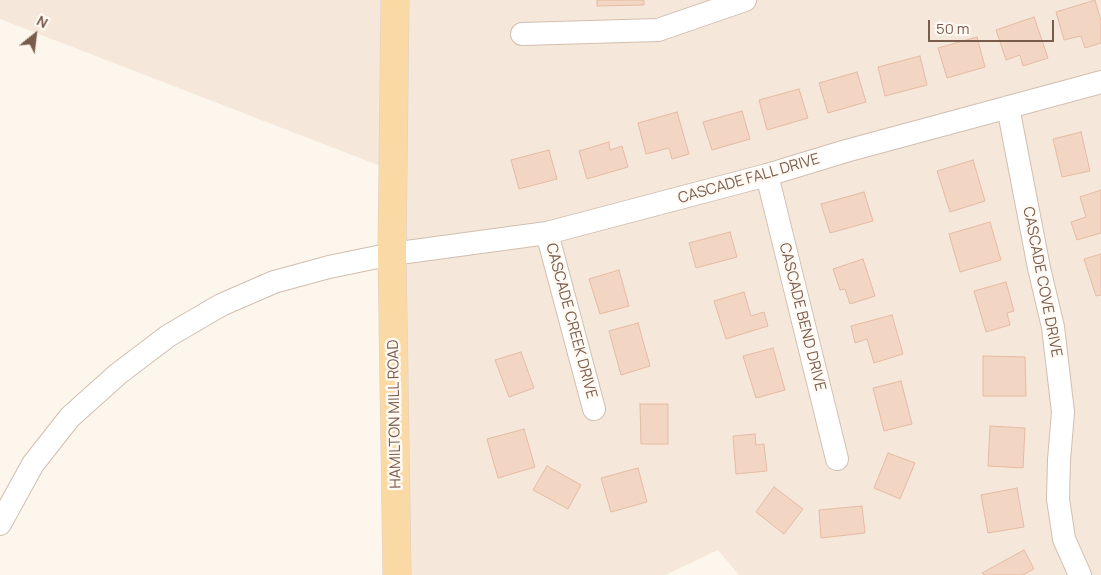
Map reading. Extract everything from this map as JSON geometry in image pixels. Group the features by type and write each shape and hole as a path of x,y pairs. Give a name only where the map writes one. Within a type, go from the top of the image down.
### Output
{"main road":[{"name":"HAMILTON MILL ROAD","path":"395,0 392,254 397,575"}],"street":[{"path":"522,34 658,30 745,0"},
{"name":"CASCADE FALL DRIVE","path":"392,254 547,233 767,175 846,151 1101,82"},
{"name":"CASCADE COVE DRIVE","path":"1008,107 1039,268 1053,327 1063,412 1058,498 1064,539 1080,575"},
{"name":"CASCADE BEND DRIVE","path":"767,175 837,459"},
{"name":"CASCADE CREEK DRIVE","path":"547,233 594,409"},
{"path":"0,524 33,464 70,417 118,374 168,336 220,306 274,282 328,267 392,254"}],"shaded area":[{"path":"0,0 1101,0 1101,575 739,575 718,550 665,575 394,575 401,174 0,19"}],"building":[{"path":"597,0 644,0 644,5 597,6"},
{"path":"1095,0 1101,21 1101,43 1085,48 1081,36 1064,40 1056,12"},
{"path":"1034,17 1048,58 1023,66 1020,55 1006,60 996,30"},
{"path":"977,37 985,67 947,78 938,48"},
{"path":"920,56 927,85 885,96 878,67"},
{"path":"857,72 866,102 828,113 819,83"},
{"path":"799,89 808,118 767,130 759,100"},
{"path":"742,111 750,139 712,150 703,122"},
{"path":"677,112 689,154 672,159 669,148 646,154 638,123"},
{"path":"1081,132 1090,171 1062,177 1053,139"},
{"path":"609,142 610,150 622,146 628,167 587,179 579,151"},
{"path":"549,150 557,179 519,189 511,160"},
{"path":"973,160 985,201 950,212 937,171"},
{"path":"1101,190 1101,233 1077,240 1071,222 1086,217 1080,197"},
{"path":"864,192 873,221 830,233 821,204"},
{"path":"990,222 1001,260 960,272 949,234"},
{"path":"730,232 737,257 696,268 689,243"},
{"path":"1101,254 1101,295 1096,296 1084,259"},
{"path":"863,259 875,296 850,304 845,289 840,290 833,269"},
{"path":"619,270 629,306 600,314 589,279"},
{"path":"1006,282 1014,311 1007,313 1010,325 986,332 974,291"},
{"path":"744,292 751,316 764,312 768,326 726,339 714,301"},
{"path":"892,315 903,354 874,363 867,339 855,343 851,326"},
{"path":"638,323 650,366 621,375 609,331"},
{"path":"773,348 785,390 756,398 743,356"},
{"path":"521,352 534,388 509,397 495,360"},
{"path":"983,356 1025,357 1026,396 983,396"},
{"path":"901,381 912,424 884,431 873,388"},
{"path":"640,404 668,404 668,444 641,444"},
{"path":"990,426 1025,428 1023,468 988,466"},
{"path":"524,429 535,467 498,478 487,439"},
{"path":"755,434 756,445 764,444 767,471 736,474 733,436"},
{"path":"888,453 915,463 900,499 874,488"},
{"path":"547,466 581,485 568,509 533,490"},
{"path":"638,468 647,502 611,512 601,478"},
{"path":"774,487 803,509 784,534 756,512"},
{"path":"1017,488 1024,527 988,533 981,495"},
{"path":"862,506 865,533 821,538 819,510"},
{"path":"1024,550 1034,569 1023,575 984,575 982,573"}]}
